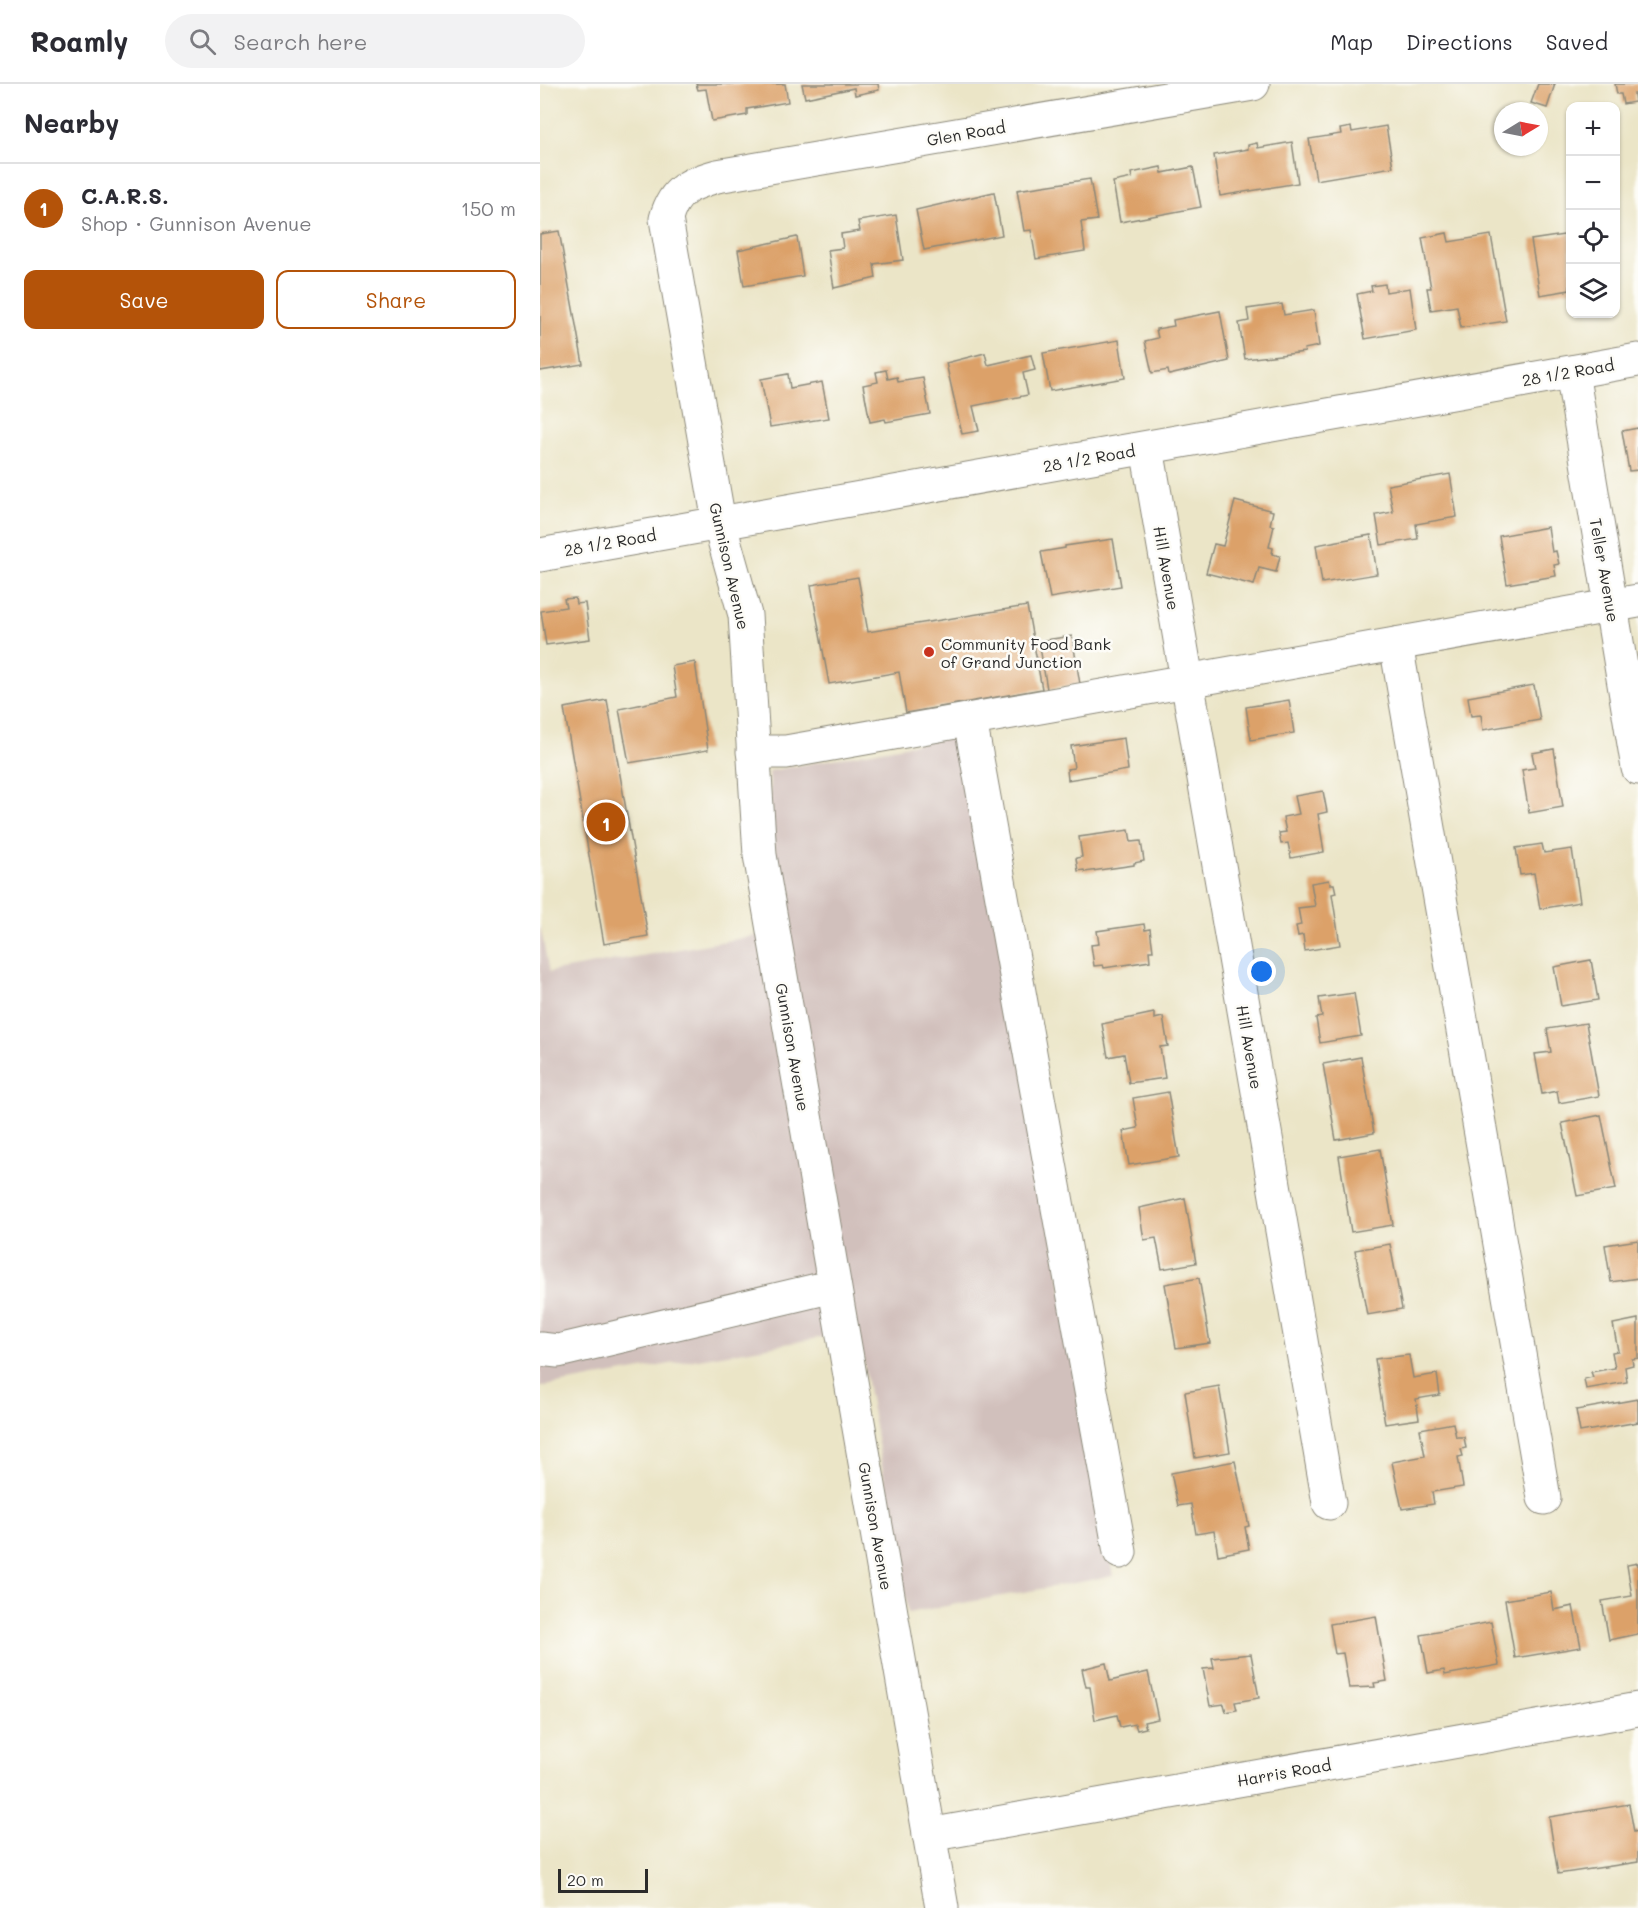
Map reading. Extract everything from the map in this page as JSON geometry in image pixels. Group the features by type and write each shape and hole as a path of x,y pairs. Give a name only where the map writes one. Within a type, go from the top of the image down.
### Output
{"street":[{"name":"Glen Road","path":"682,190 698,181 717,176 1253,84"},
{"name":"Gunnison Avenue","path":"682,190 671,201 666,219 719,522 745,615 760,855 942,1908"},
{"name":"28 1/2 Road","path":"540,555 1638,360"},
{"name":"Teller Avenue","path":"1572,372 1624,604 1638,768"},
{"name":"Hill Avenue","path":"1147,448 1329,1503"},
{"path":"753,752 786,752 1624,604"},
{"path":"1396,644 1544,1498"},
{"path":"970,720 1120,1552"},
{"path":"540,1349 558,1351 834,1286"},
{"name":"Harris Road","path":"930,1835 1638,1709"}],"shaded area":[{"path":"963,735 1113,1576 908,1613 858,1331 540,1387 540,925 549,972 788,930 772,834 769,771"}],"building":[{"path":"696,84 785,84 788,102 747,109 747,115 712,121 706,89 698,90"},
{"path":"802,84 878,84 879,90 855,95 854,88 805,98"},
{"path":"1538,84 1555,84 1548,105 1548,102 1531,102"},
{"path":"1615,84 1638,84 1638,94 1634,94 1635,102 1623,104 1621,94 1617,94"},
{"path":"1386,126 1393,167 1316,180 1309,139 1341,134 1340,129 1351,127 1352,132"},
{"path":"1292,142 1298,183 1220,196 1214,155 1248,149 1248,145 1257,143 1258,148"},
{"path":"1161,167 1162,173 1193,167 1201,207 1120,222 1113,182 1132,178 1131,173"},
{"path":"1090,179 1097,220 1081,222 1085,251 1036,259 1031,230 1024,231 1017,190"},
{"path":"994,192 1002,235 924,250 916,210"},
{"path":"896,215 903,260 874,264 876,278 834,288 828,250 843,248 841,234 860,231 858,221"},
{"path":"559,231 583,364 540,371 540,234"},
{"path":"1447,233 1449,242 1491,235 1506,321 1461,328 1457,306 1431,310 1427,288 1431,288 1422,238"},
{"path":"1566,235 1566,291 1540,295 1531,240"},
{"path":"797,237 803,276 744,286 738,250"},
{"path":"1385,284 1386,292 1410,288 1416,330 1365,339 1357,294 1372,291 1371,286"},
{"path":"1282,304 1284,315 1314,310 1319,346 1304,349 1305,352 1245,359 1239,323 1249,321 1247,309"},
{"path":"1220,311 1229,361 1169,375 1168,370 1152,373 1145,341 1158,338 1156,329 1174,326 1173,320"},
{"path":"1119,340 1125,378 1050,391 1043,353"},
{"path":"985,353 988,365 1031,355 1035,370 1023,373 1028,395 973,406 979,431 962,434 946,363"},
{"path":"886,370 888,379 897,377 898,382 923,378 930,414 886,422 885,419 870,422 863,385 878,382 876,372"},
{"path":"788,374 790,388 822,382 829,418 770,427 761,379"},
{"path":"1638,428 1638,470 1629,471 1622,431"},
{"path":"1450,474 1457,517 1416,524 1418,539 1381,545 1376,515 1393,512 1388,485"},
{"path":"1235,501 1273,511 1270,525 1274,526 1269,547 1273,548 1272,554 1280,556 1276,572 1259,568 1254,585 1206,573 1214,544 1223,546"},
{"path":"1548,527 1552,552 1556,551 1559,564 1554,565 1556,576 1507,584 1499,536"},
{"path":"1371,535 1377,574 1322,583 1316,545"},
{"path":"1113,539 1121,586 1050,598 1041,552"},
{"name":"Community Food Bank of Grand Junction","path":"858,577 868,632 1027,606 1042,689 906,713 899,672 829,684 811,585"},
{"path":"575,598 576,604 585,603 590,639 546,645 541,611 566,607 564,599"},
{"path":"1072,636 1080,684 1047,689 1039,641"},
{"path":"695,662 708,750 629,763 619,709 677,697 672,666"},
{"path":"1534,685 1540,720 1483,730 1481,715 1471,716 1468,697"},
{"path":"607,700 648,936 604,944 564,708"},
{"path":"1289,700 1294,733 1251,740 1246,707"},
{"path":"1124,738 1128,770 1068,780 1067,769 1074,768 1071,746"},
{"path":"1554,749 1563,807 1529,813 1522,770 1535,768 1532,753"},
{"path":"1323,791 1327,812 1318,814 1324,852 1291,858 1288,843 1281,844 1279,833 1286,832 1283,817 1299,814 1295,796"},
{"path":"1129,830 1131,842 1141,841 1144,861 1134,863 1134,865 1078,871 1076,858 1082,857 1079,837"},
{"path":"1542,844 1544,853 1572,849 1580,902 1540,909 1534,873 1520,875 1516,848"},
{"path":"1329,880 1330,884 1334,884 1336,893 1332,894 1340,945 1305,951 1303,935 1298,936 1296,926 1301,925 1298,908 1315,906 1311,883"},
{"path":"1144,924 1145,930 1150,929 1153,951 1149,951 1150,961 1104,968 1103,965 1094,966 1091,945 1099,944 1097,931"},
{"path":"1591,960 1598,1000 1561,1006 1554,967"},
{"path":"1354,993 1361,1036 1320,1043 1316,1018 1322,1017 1319,998"},
{"path":"1154,1013 1154,1019 1163,1017 1168,1046 1160,1047 1165,1078 1129,1083 1124,1054 1108,1057 1102,1024"},
{"path":"1586,1023 1599,1096 1559,1103 1557,1091 1542,1094 1535,1054 1551,1052 1547,1029"},
{"path":"1361,1057 1374,1133 1336,1140 1323,1064"},
{"path":"1168,1092 1179,1157 1129,1165 1123,1131 1138,1128 1133,1098"},
{"path":"1601,1115 1616,1189 1577,1196 1562,1123"},
{"path":"1380,1149 1393,1225 1351,1232 1339,1156"},
{"path":"1185,1198 1196,1263 1162,1269 1156,1238 1144,1240 1139,1208"},
{"path":"1638,1240 1638,1278 1611,1282 1605,1245"},
{"path":"1390,1244 1402,1309 1367,1315 1355,1250"},
{"path":"1199,1278 1210,1343 1176,1348 1165,1284"},
{"path":"1638,1319 1638,1358 1632,1359 1633,1365 1625,1367 1627,1382 1586,1389 1584,1379 1593,1377 1591,1372 1615,1368 1612,1352 1618,1351 1613,1324"},
{"path":"1409,1355 1413,1378 1437,1374 1440,1395 1416,1399 1419,1419 1385,1424 1375,1359"},
{"path":"1219,1386 1230,1452 1195,1458 1185,1392"},
{"path":"1638,1399 1638,1422 1580,1432 1576,1410"},
{"path":"1453,1423 1456,1437 1464,1437 1466,1448 1461,1449 1463,1456 1458,1457 1463,1487 1432,1492 1434,1504 1402,1509 1392,1462 1425,1456 1420,1429"},
{"path":"1235,1461 1249,1526 1245,1527 1249,1549 1218,1555 1214,1531 1196,1534 1191,1504 1178,1506 1171,1473"},
{"path":"1638,1563 1638,1634 1609,1640 1602,1601 1632,1596 1627,1565"},
{"path":"1551,1592 1554,1610 1573,1606 1581,1647 1515,1658 1505,1600"},
{"path":"1376,1616 1387,1681 1374,1683 1375,1687 1349,1688 1343,1653 1335,1654 1330,1624"},
{"path":"1491,1622 1499,1665 1445,1675 1444,1670 1428,1673 1421,1635"},
{"path":"1251,1654 1259,1698 1235,1702 1237,1710 1226,1712 1224,1704 1210,1706 1203,1669 1214,1668 1212,1658"},
{"path":"1106,1663 1110,1681 1148,1672 1158,1719 1144,1722 1146,1728 1137,1730 1135,1724 1120,1727 1117,1715 1095,1720 1090,1687 1086,1687 1082,1669"},
{"path":"1629,1804 1634,1832 1638,1831 1638,1862 1558,1874 1549,1817"}],"place":[{"name":"Community Food Bank of Grand Junction","path":"929,652"},
{"name":"C.A.R.S.","path":"606,822"}]}
